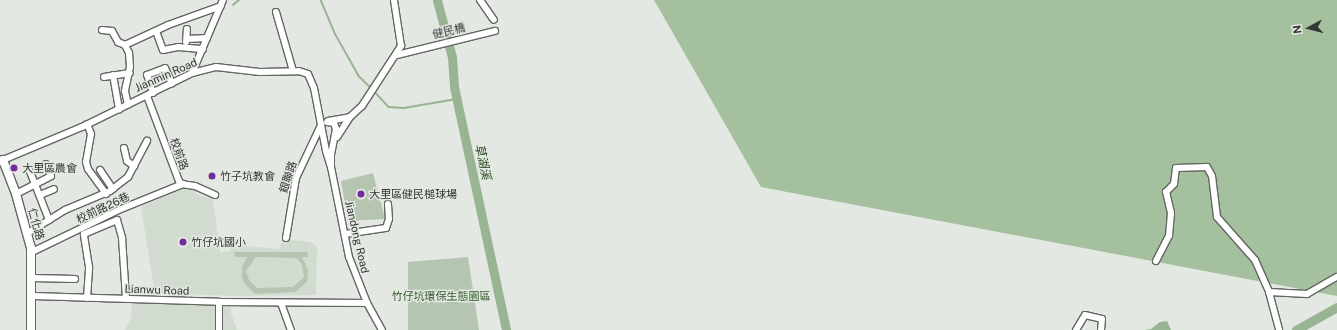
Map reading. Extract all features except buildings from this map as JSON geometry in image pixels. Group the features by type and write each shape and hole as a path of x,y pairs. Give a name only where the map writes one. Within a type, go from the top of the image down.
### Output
{"main road":[{"name":"仁化路","path":"2,161 16,194 32,252 33,296 31,330"}],"street":[{"name":"Jiandong Road","path":"332,167 333,144 350,117 362,106 374,86 397,55 401,46 394,0"},
{"path":"480,0 494,20"},
{"path":"102,30 112,31 118,42 126,45 222,3"},
{"path":"192,73 222,3"},
{"path":"276,12 293,71"},
{"path":"185,47 187,40 187,29"},
{"path":"156,31 162,50 185,47 202,49"},
{"name":"健民橋","path":"397,55 408,51 495,31"},
{"path":"187,40 207,38"},
{"path":"126,45 130,74 125,84 128,105"},
{"name":"Jianmin Road","path":"2,161 87,124 192,73 216,67 260,72 306,72 310,76 321,116 326,124"},
{"path":"154,92 147,75 165,68 172,84"},
{"path":"104,77 130,74"},
{"path":"113,75 119,109"},
{"name":"校前路","path":"147,96 172,168 183,184 195,186 215,195"},
{"path":"319,110 326,124 327,135 335,133"},
{"path":"326,124 350,117"},
{"path":"87,124 91,134 86,162 88,169 106,194"},
{"name":"Jiandong Road","path":"326,124 324,138 332,167 352,266 367,303 382,330"},
{"path":"326,124 335,125 333,144"},
{"name":"銀聯路","path":"286,238 296,178 326,124"},
{"path":"28,233 65,210 106,194 113,189 128,177 147,141"},
{"path":"124,148 127,161 134,166"},
{"path":"16,194 51,176 46,164"},
{"path":"1156,261 1169,236 1171,213 1166,192 1174,184 1176,168 1207,167 1212,176 1216,217 1255,260 1268,292 1278,330"},
{"path":"29,169 50,220"},
{"path":"100,170 113,189"},
{"name":"校前路26巷","path":"32,252 121,209 183,184"},
{"path":"40,196 54,189"},
{"path":"345,234 386,228 389,219 388,204"},
{"path":"87,298 89,267 84,234 117,220 122,238 126,299"},
{"path":"1268,292 1307,294 1337,276"},
{"path":"33,278 75,279"},
{"name":"Lianwu Road","path":"33,296 220,302 367,303"},
{"path":"219,330 220,302"},
{"path":"281,303 291,330"},
{"path":"1076,330 1085,315 1102,320 1101,330"}],"shaded area":[{"path":"654,0 1337,0 1337,296 761,187"},
{"name":"竹仔坑國小","path":"180,189 192,189 197,191 196,194 213,199 220,252 231,251 230,246 234,245 280,249 281,242 286,243 286,239 310,242 317,246 316,295 235,296 155,293 141,207"},
{"path":"132,302 231,305 231,313 237,330 125,330 131,319"},
{"path":"1167,321 1171,330 1145,330 1151,329 1160,322"}],"green space":[{"name":"大里區健民槌球場","path":"373,173 385,219 348,221 341,181"},
{"path":"234,252 307,252 308,257 302,257 308,270 307,282 295,292 255,294 244,283 242,277 242,267 247,257 235,257","holes":["256,257 297,258 302,265 304,277 293,287 257,288 249,280 246,271"]},
{"name":"竹仔坑環保生態園區","path":"468,257 479,330 408,330 408,262"}],"waterway":[{"path":"233,5 239,0"},
{"path":"321,0 336,35 359,76 371,88"},
{"name":"草湖溪","path":"437,0 452,57 454,87 506,330"},
{"path":"374,91 389,107 404,108 456,99"},
{"path":"1296,330 1337,307"}],"place":[{"name":"大里區農會","path":"14,168"},
{"name":"竹子坑教會","path":"212,176"},
{"name":"大里區健民槌球場","path":"361,194"},
{"name":"竹仔坑國小","path":"183,242"}]}
